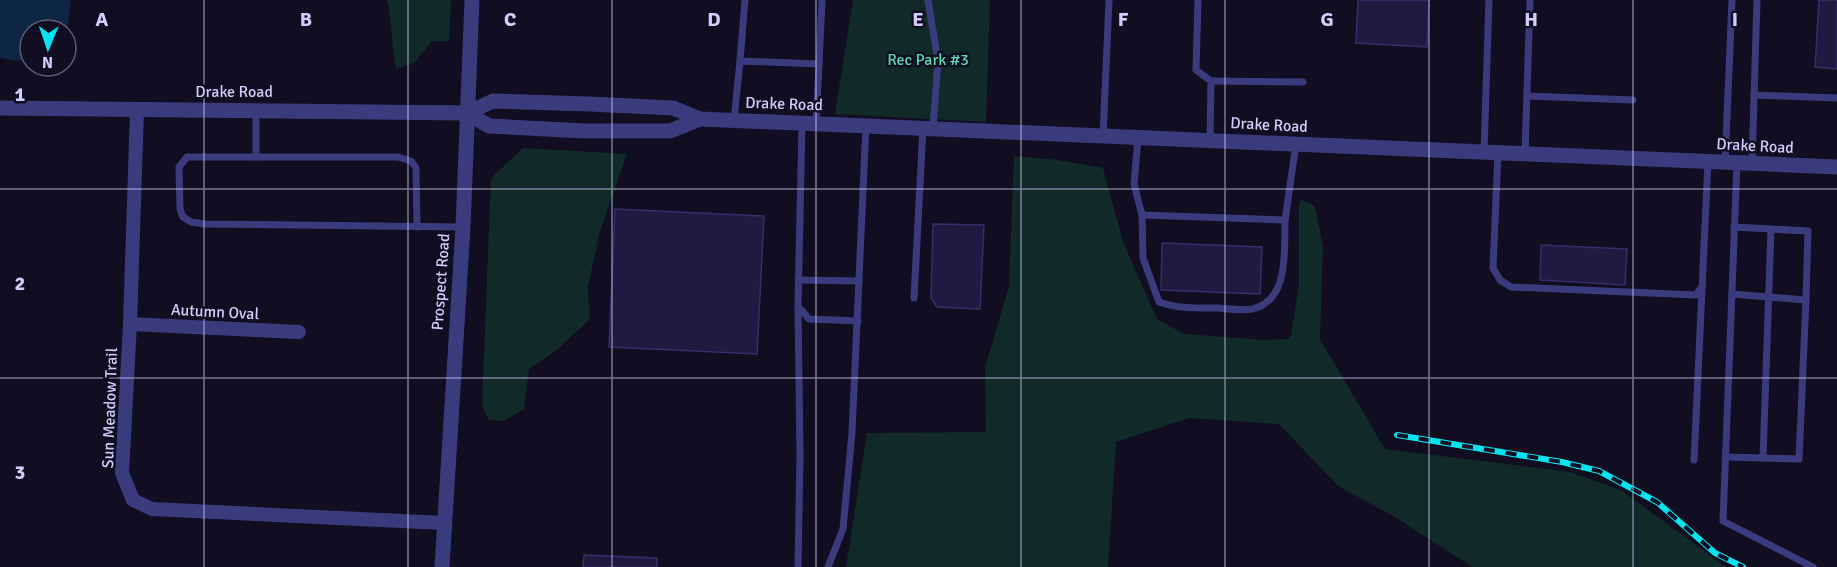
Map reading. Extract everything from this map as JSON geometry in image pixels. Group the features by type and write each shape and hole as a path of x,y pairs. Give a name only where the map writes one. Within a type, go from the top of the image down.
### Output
{"street":[{"name":"Prospect Road","path":"441,567 463,227 472,0"},
{"name":"Drake Road","path":"0,108 467,113 494,101 577,103 673,108 700,119 1837,167"},
{"name":"Sun Meadow Trail","path":"138,110 122,473 132,500 152,509 443,523"},
{"name":"Drake Road","path":"467,113 489,126 585,131 670,132 700,119"},
{"name":"Autumn Oval","path":"130,324 299,332"}],"lane":[{"path":"734,120 745,0"},
{"path":"798,567 800,456 798,280 809,123 819,64 822,0"},
{"path":"914,298 928,128 938,61 928,0"},
{"path":"1103,136 1109,0"},
{"path":"1198,0 1196,70 1211,81 1303,82"},
{"path":"1489,0 1493,268 1500,280 1511,287 1696,296 1701,288"},
{"path":"1525,154 1530,0"},
{"path":"1732,0 1738,163 1723,521 1813,567"},
{"path":"1738,163 1754,95 1757,0"},
{"path":"740,61 819,64"},
{"path":"1210,140 1211,81"},
{"path":"1754,95 1837,98"},
{"path":"1527,96 1633,100"},
{"path":"256,110 256,157"},
{"path":"828,567 843,529 852,433 866,125"},
{"path":"1138,137 1134,184 1142,213 1143,258 1159,302 1173,307 1250,309 1267,303 1272,297 1283,270 1285,220 1296,144"},
{"path":"417,227 416,168 411,161 398,158 187,157 179,167 180,210 183,217 191,222 205,224 417,227 463,227"},
{"path":"1694,460 1708,162"},
{"path":"1142,213 1143,215 1285,220"},
{"path":"1726,457 1799,459 1806,300 1808,231 1734,226"},
{"path":"1763,458 1771,229"},
{"path":"798,280 859,281"},
{"path":"1732,294 1806,300"},
{"path":"798,306 809,319 858,321"}],"green space":[{"path":"387,0 451,0 449,41 432,41 414,63 396,69"},
{"name":"Rec Park #3","path":"853,0 990,0 986,122 835,114"},
{"path":"523,148 627,154 599,234 588,287 590,319 558,349 529,369 524,409 504,421 489,420 482,405 491,178"},
{"path":"1014,156 1058,160 1103,168 1123,242 1157,319 1184,334 1264,340 1290,339 1299,285 1299,206 1301,200 1315,206 1323,247 1320,339 1385,449 1570,472 1621,490 1726,567 1472,567 1395,517 1338,486 1279,424 1189,418 1116,442 1108,567 846,567 867,433 986,432 985,368 1009,286"}],"water":[{"path":"0,0 71,0 69,18 18,18 18,61 0,58"}],"building":[{"path":"1358,0 1429,0 1427,47 1356,43"},
{"path":"1819,0 1837,0 1837,69 1815,67"},
{"path":"615,209 764,216 757,354 609,347"},
{"path":"933,224 984,225 980,309 937,307 931,298"},
{"path":"1162,243 1262,247 1260,294 1161,290"},
{"path":"1541,245 1627,249 1625,285 1540,280"},
{"path":"584,555 657,558 657,567 583,567"}],"railway":[{"path":"1397,435 1562,462 1599,471 1657,502 1715,553 1743,567"}]}
